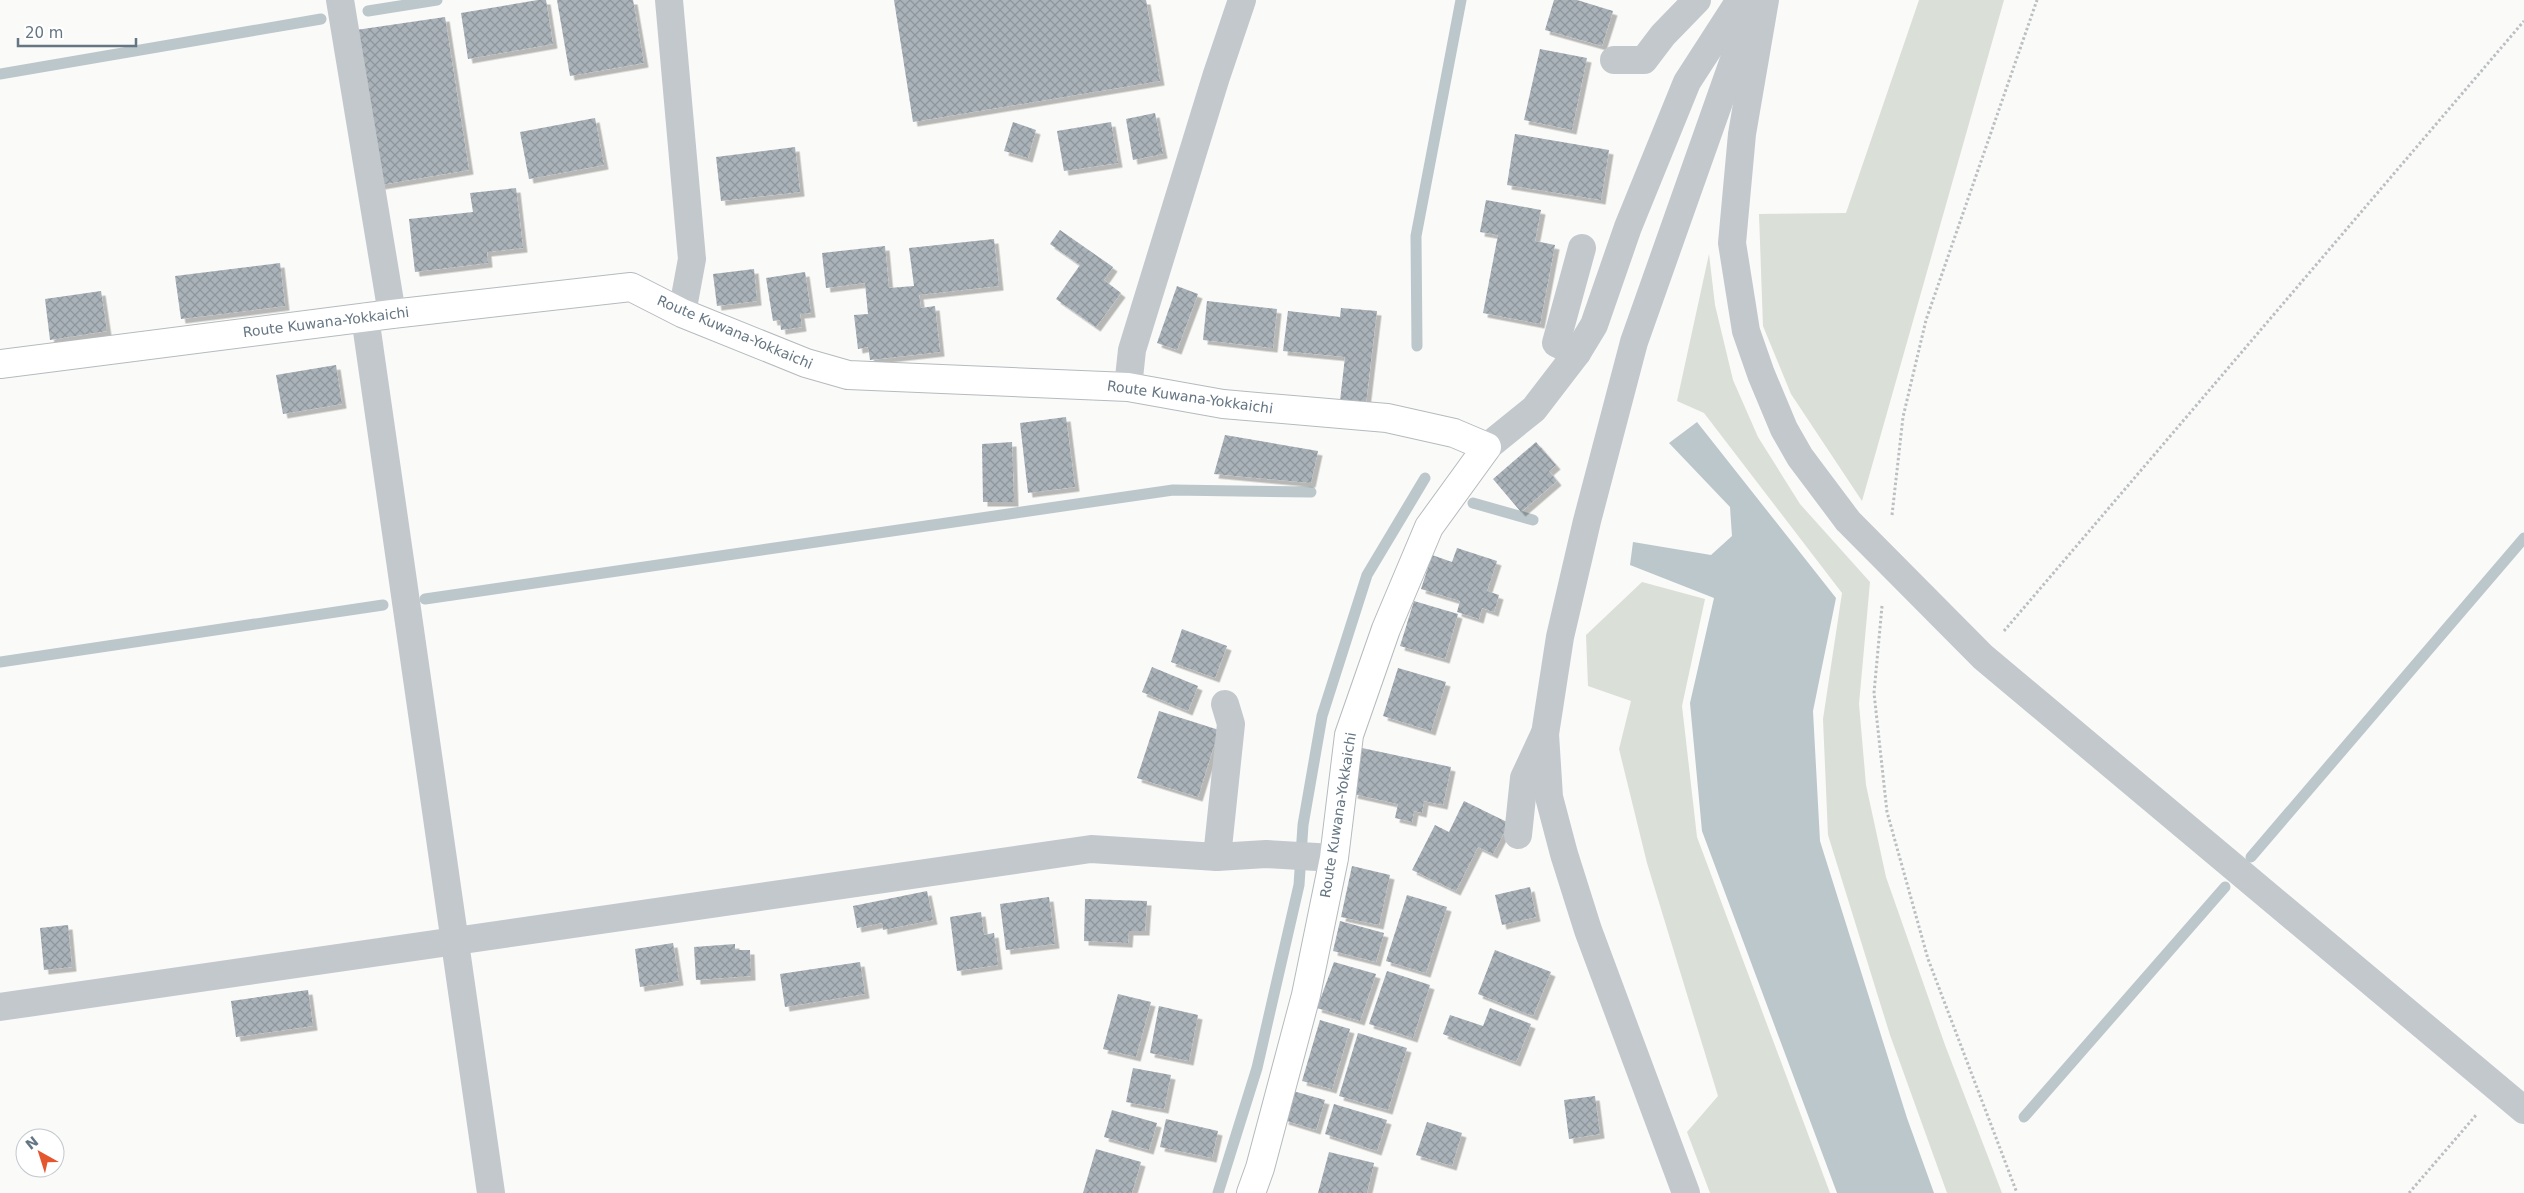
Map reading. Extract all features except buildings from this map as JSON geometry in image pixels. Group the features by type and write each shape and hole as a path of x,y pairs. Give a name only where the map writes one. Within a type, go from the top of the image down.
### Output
{"main road":[{"name":"Route Kuwana-Yokkaichi","path":"0,364 365,317 631,288 682,313 806,364 848,375 1128,387 1223,404 1387,418 1454,433 1487,447 1429,527 1386,629 1349,735 1334,858 1306,995 1260,1168 1251,1193"}],"street":[{"path":"340,0 392,314"},
{"path":"668,0 692,259 682,313"},
{"path":"1128,387 1132,350 1216,77 1242,0"},
{"path":"1614,60 1644,60 1664,35 1697,0"},
{"path":"1487,447 1534,409 1577,354 1594,324 1628,227 1688,82 1740,0"},
{"path":"1686,1193 1588,930 1564,854 1549,797 1545,734 1560,637 1587,521 1634,342 1756,0"},
{"path":"1765,0 1742,134 1732,243 1746,330 1772,401 1800,457 1848,521 1983,656 2524,1110"},
{"path":"1577,354 1556,343 1582,248"},
{"path":"365,317 453,941 491,1193"},
{"path":"1217,856 1231,724 1224,704"},
{"path":"1518,835 1524,778 1545,734"},
{"path":"0,1007 1091,849 1217,856 1266,854 1334,858"}],"path":[{"path":"1983,656 2524,20"},
{"path":"2409,1193 2499,1088"}],"shaded area":[{"path":"1919,0 2004,0 1862,501 1791,394 1763,326 1759,214 1846,213"},
{"path":"1709,254 1715,305 1733,380 1758,437 1800,504 1870,582 1859,704 1866,785 1886,877 1945,1045 2002,1193 1947,1193 1890,1035 1828,835 1823,719 1842,593 1704,413 1677,401"},
{"path":"1697,422 1836,598 1813,711 1820,841 1907,1118 1934,1193 1837,1193 1702,831 1690,703 1714,598 1630,565 1633,542 1711,555 1732,536 1730,507 1669,443"},
{"path":"1642,582 1705,599 1682,706 1697,837 1830,1193 1710,1193 1687,1132 1718,1096 1647,863 1619,749 1631,701 1588,686 1586,635"}],"waterway":[{"path":"368,11 437,0"},
{"path":"1417,346 1416,236 1461,0"},
{"path":"0,74 321,19"},
{"path":"1218,1193 1257,1068 1299,885 1303,825 1322,716 1367,575 1425,478"},
{"path":"425,599 1173,490 1311,492"},
{"path":"1473,503 1533,520"},
{"path":"2251,857 2524,538"},
{"path":"0,662 383,605"},
{"path":"2024,1117 2225,887"}]}
